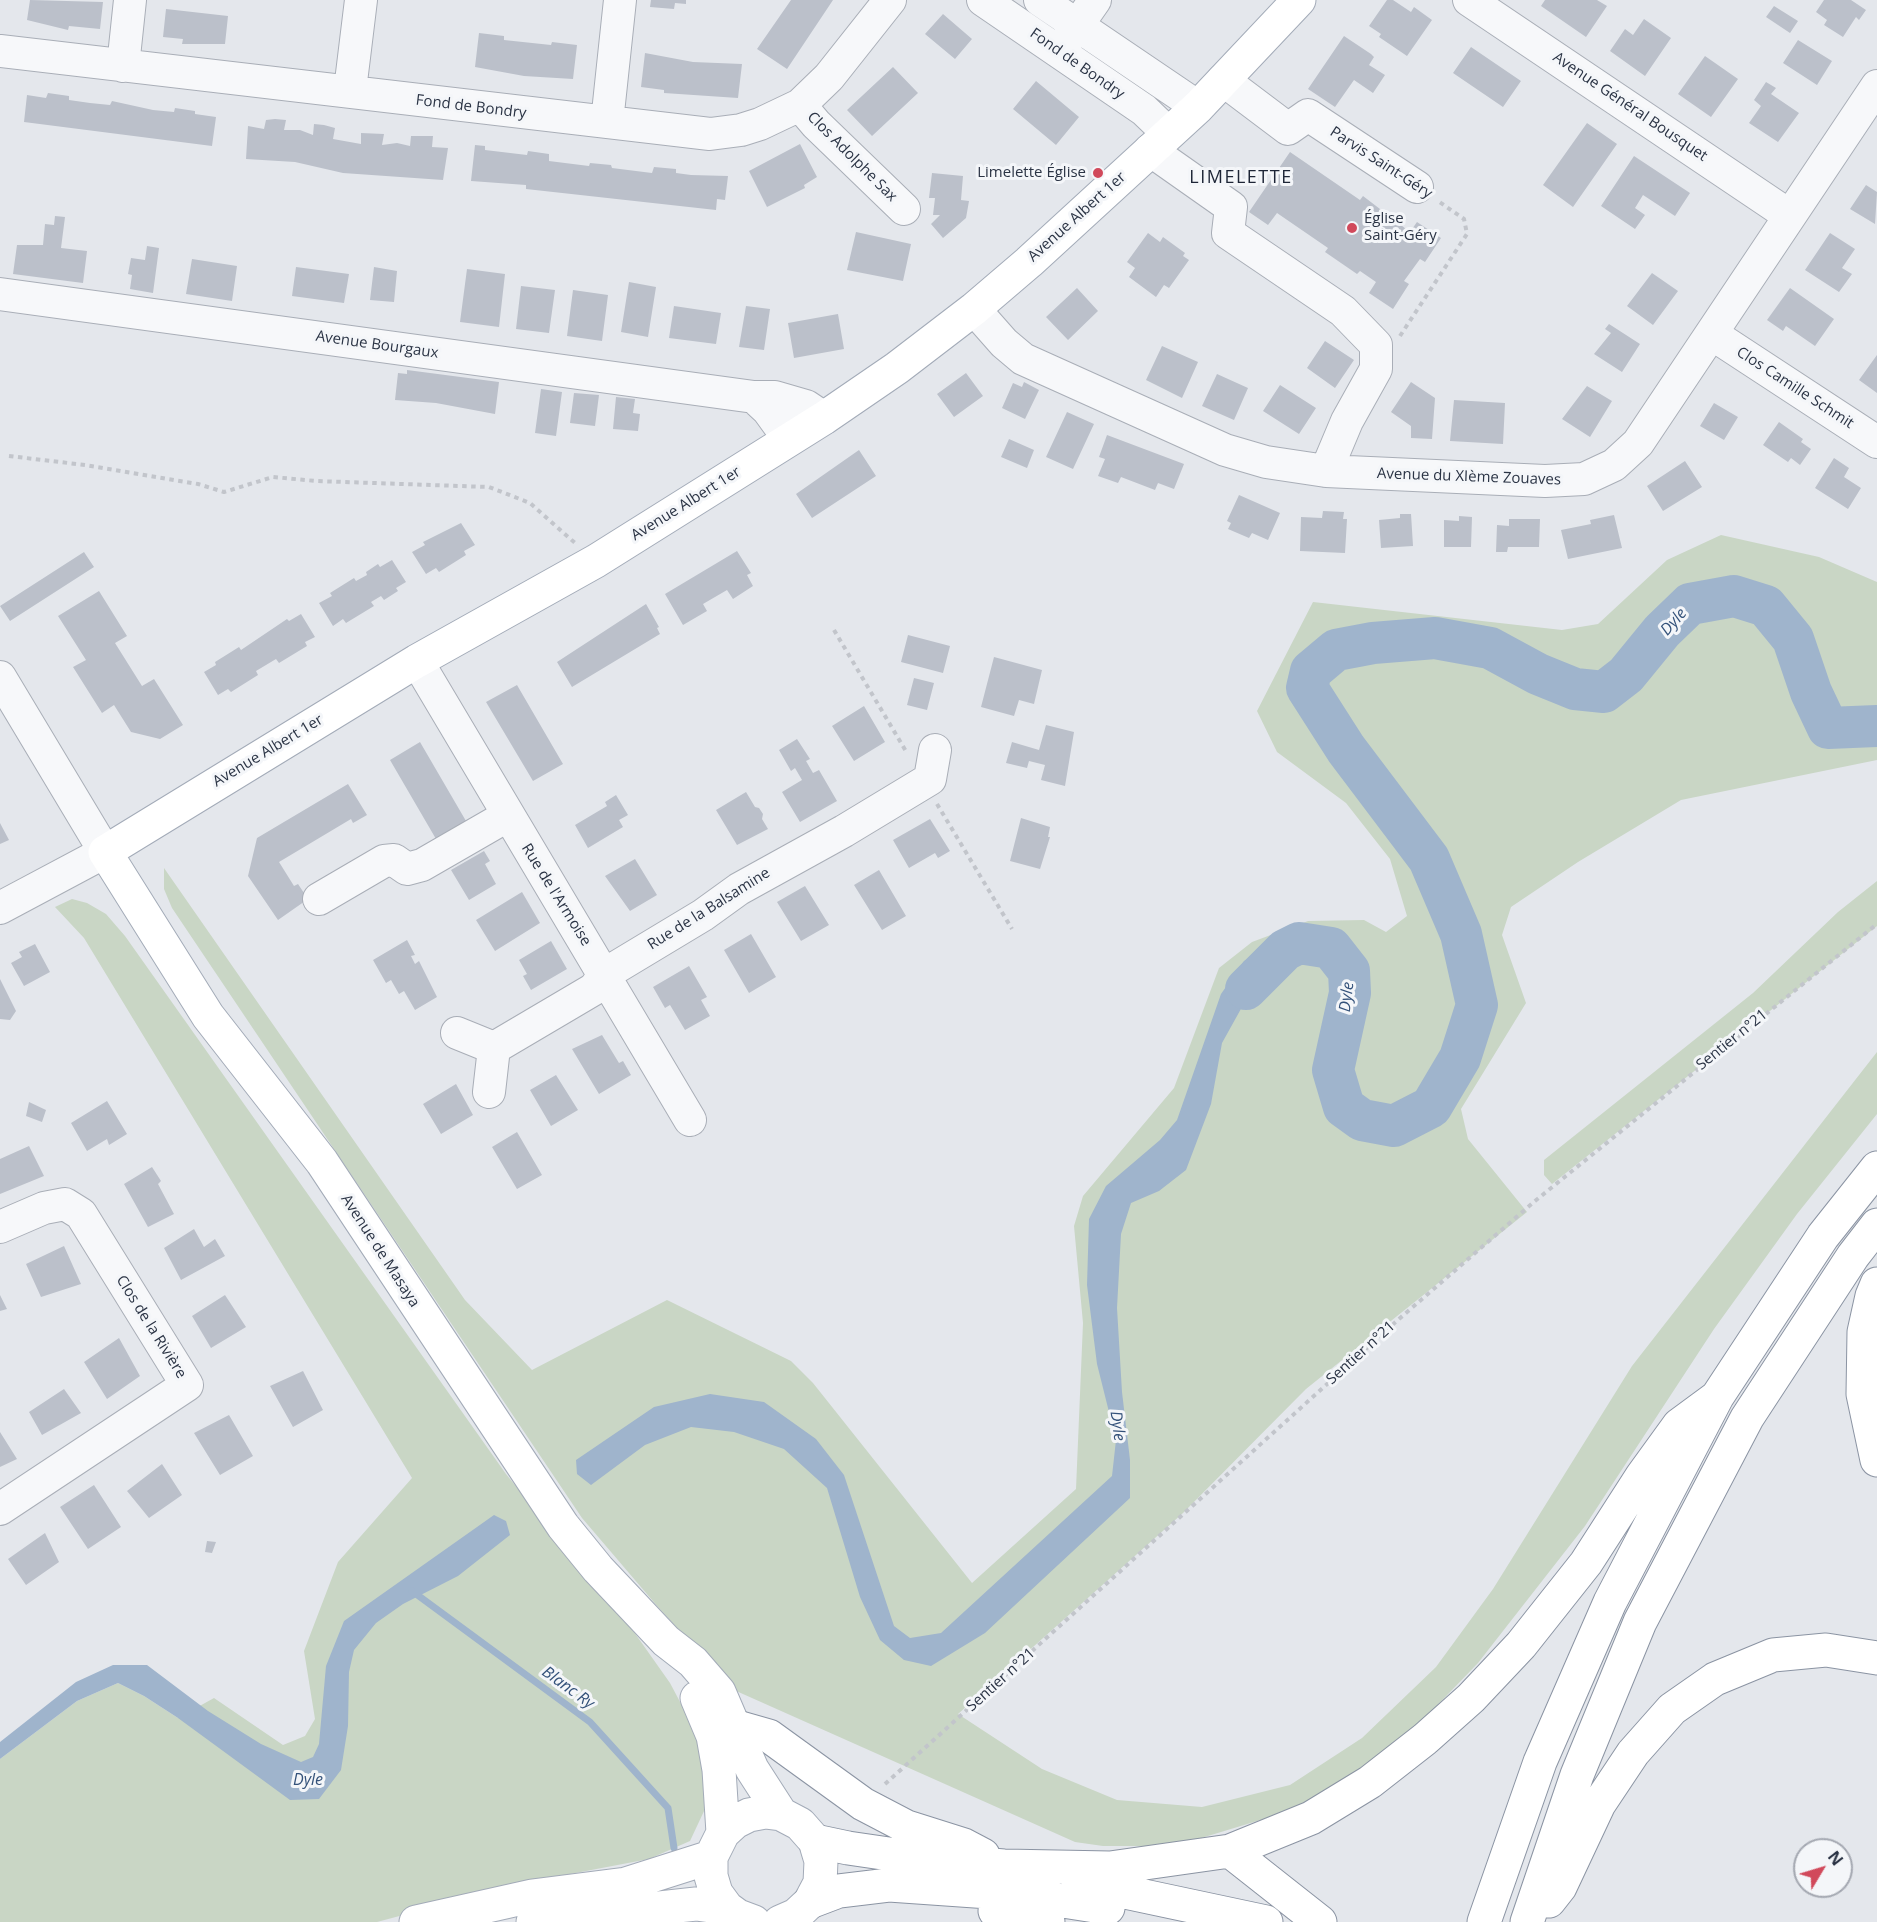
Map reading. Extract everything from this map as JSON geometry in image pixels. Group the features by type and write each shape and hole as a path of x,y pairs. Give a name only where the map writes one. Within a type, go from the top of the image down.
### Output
{"main road":[{"name":"Avenue Albert 1er","path":"105,852 417,661 596,561 824,418 897,368 974,309 1198,107 1299,0"},
{"name":"Avenue de Masaya","path":"105,852 208,1016 322,1162 563,1526 598,1569 666,1641 693,1662 719,1692 752,1769 781,1814"},
{"path":"1484,1922 1540,1762 1610,1602 1717,1397 1823,1236 1877,1168"},
{"path":"1527,1922 1577,1775 1640,1623 1747,1418 1853,1256 1877,1225"},
{"path":"1877,1284 1864,1332 1863,1394 1877,1460"},
{"path":"815,1840 848,1848 930,1860 1004,1866 1110,1868 1230,1851 1311,1818 1370,1782 1425,1739 1471,1698 1521,1645 1586,1563 1642,1476 1679,1425 1717,1397"},
{"name":"Avenue de Masaya","path":"666,1641 700,1703 713,1736 719,1770 717,1845 711,1876 716,1893 740,1917"},
{"path":"1534,1922 1560,1887 1599,1804 1633,1753 1672,1709 1715,1679 1773,1656 1826,1650 1877,1658"},
{"path":"734,1726 769,1736 863,1804 907,1827 964,1845 1004,1866 1266,1922"},
{"path":"416,1922 532,1896 626,1884 717,1845 735,1822 749,1815 765,1812 781,1814 800,1824 815,1840 821,1861 820,1883 810,1902 796,1915 780,1922"},
{"path":"1230,1851 1320,1922"},
{"path":"810,1902 839,1891 889,1885 1018,1894 1091,1904 1166,1922"},
{"path":"951,1889 981,1908 1047,1922"},
{"path":"533,1922 696,1904 740,1917"}],"street":[{"path":"123,66 130,0"},
{"path":"350,90 361,0"},
{"path":"607,122 620,0"},
{"name":"Fond de Bondry","path":"0,51 285,85 350,90 394,98 710,134 741,130 760,124 800,105 829,76 890,0"},
{"name":"Fond de Bondry","path":"983,0 1144,111 1159,142"},
{"name":"Fond de Bondry","path":"1040,0 1198,107"},
{"path":"1059,51 1095,0"},
{"name":"Avenue Général Bousquet","path":"1469,0 1790,216"},
{"name":"Parvis Saint-Géry","path":"1223,80 1288,129 1308,115 1417,187"},
{"name":"Avenue du XIème Zouaves","path":"974,309 1004,343 1023,359 1071,383 1225,450 1289,467 1326,471 1534,481 1584,479 1614,465 1638,443 1877,86"},
{"name":"Clos Adolphe Sax","path":"800,105 816,124 904,209"},
{"path":"1159,142 1231,207 1228,233 1343,311 1376,345 1376,369 1347,421 1326,471"},
{"name":"Avenue Bourgaux","path":"0,294 754,397 775,397 794,401 824,418"},
{"name":"Clos Camille Schmit","path":"1712,334 1877,442"},
{"path":"754,397 768,410 789,439"},
{"name":"Rue de l'Armoise","path":"417,661 507,816 605,974 612,991 690,1120"},
{"path":"0,677 105,852"},
{"name":"Rue de la Balsamine","path":"494,1048 594,989 605,974 703,915 758,878 844,831 940,772"},
{"path":"319,899 384,861 394,860 407,868 422,865 507,816"},
{"name":"Avenue Albert 1er","path":"0,908 105,852"},
{"path":"457,1033 494,1048 489,1092"},
{"name":"Clos de la Rivière","path":"0,1227 44,1208 65,1204 81,1214 187,1385 0,1509"}],"path":[{"name":"Parvis Saint-Géry","path":"1376,345 1401,335 1467,234 1464,219 1417,187"},
{"path":"9,456 86,465 198,484 224,492 273,477 316,481 489,487 530,503 596,561"},
{"name":"Sentier n°21","path":"863,1804 1399,1319 1535,1201 1877,924"}],"green space":[{"path":"1721,535 1819,557 1877,582 1877,760 1681,800 1578,862 1511,907 1502,935 1526,1003 1461,1109 1468,1139 1527,1212 1306,1389 1183,1513 958,1714 1042,1769 1117,1800 1202,1807 1290,1785 1362,1738 1436,1667 1493,1589 1632,1366 1877,1052 1877,1114 1797,1214 1714,1329 1585,1526 1478,1663 1426,1717 1339,1786 1290,1811 1198,1839 1157,1846 1103,1846 1075,1842 734,1690 658,1607 582,1518 172,908 164,889 164,868 465,1300 532,1370 667,1300 791,1361 813,1383 972,1583 1076,1489 1083,1323 1074,1226 1083,1196 1174,1088 1219,968 1252,942 1308,921 1364,920 1386,932 1407,916 1390,859 1346,803 1277,752 1257,711 1313,602 1562,630 1598,624 1667,560"},
{"path":"1877,881 1877,926 1552,1184 1544,1175 1544,1160 1753,993 1838,912"},
{"path":"72,899 87,903 106,914 125,936 506,1474 634,1632 670,1683 697,1734 707,1775 705,1809 690,1841 649,1859 523,1883 377,1922 0,1922 0,1759 77,1701 118,1683 144,1696 178,1718 214,1698 283,1745 305,1736 315,1719 304,1651 338,1562 412,1478 84,938 55,907"}],"water":[{"path":"1276,943 1285,950 1287,961 1247,998 1222,1043 1211,1104 1186,1170 1159,1191 1131,1203 1121,1234 1117,1308 1122,1392 1130,1460 1130,1498 985,1633 931,1666 904,1660 880,1640 860,1597 827,1488 784,1449 734,1432 691,1427 645,1445 591,1485 577,1474 576,1460 654,1407 710,1394 764,1402 816,1439 844,1475 894,1626 910,1638 941,1633 1112,1476 1116,1440 1097,1364 1087,1285 1089,1219 1106,1186 1160,1140 1177,1120 1221,994 1244,961"},
{"name":"Dyle","path":"494,1515 506,1521 510,1535 458,1576 403,1604 376,1623 354,1650 349,1672 348,1726 341,1770 319,1799 290,1800 178,1718 144,1696 118,1683 77,1701 0,1759 0,1742 76,1682 113,1665 147,1665 208,1711 261,1744 301,1762 313,1757 319,1744 326,1666 344,1621"}],"building":[{"path":"30,0 103,2 100,29 69,26 68,30 27,20"},
{"path":"651,0 686,0 686,4 675,3 674,9 650,7"},
{"path":"791,0 833,0 787,69 757,49"},
{"path":"1387,0 1393,0 1411,12 1414,7 1432,20 1407,56 1379,37 1381,34 1369,26"},
{"path":"1545,0 1597,0 1607,6 1586,37 1541,6"},
{"path":"1824,0 1851,0 1866,10 1859,20 1856,17 1843,37 1824,25 1827,20 1816,12"},
{"path":"1774,6 1798,21 1790,33 1766,17"},
{"path":"166,9 228,16 225,44 182,44 183,39 163,37"},
{"path":"943,14 972,39 955,59 925,34"},
{"path":"1644,19 1671,38 1645,76 1610,51 1625,29 1633,35"},
{"path":"479,33 504,36 504,40 577,45 573,79 524,76 475,67"},
{"path":"1344,36 1371,54 1374,57 1369,65 1385,75 1373,93 1354,80 1335,107 1308,89"},
{"path":"1798,40 1832,61 1817,85 1783,63"},
{"path":"1471,47 1521,81 1503,107 1453,73"},
{"path":"645,53 693,62 742,64 738,98 664,93 664,90 641,87"},
{"path":"1705,56 1738,79 1711,117 1678,94"},
{"path":"893,67 918,93 872,136 847,110"},
{"path":"1036,81 1079,117 1056,145 1013,109"},
{"path":"1766,82 1776,88 1771,94 1799,113 1778,142 1749,123 1761,106 1754,100"},
{"path":"48,93 69,96 69,100 90,103 110,105 112,101 174,112 175,108 216,117 212,146 24,122 27,95 46,98"},
{"path":"266,120 286,120 284,130 300,130 313,135 314,124 335,128 333,139 361,144 361,133 384,134 382,145 397,143 410,146 411,136 433,136 432,147 448,148 443,180 343,173 295,162 246,159 248,126 264,129"},
{"path":"1587,123 1617,144 1573,207 1543,185"},
{"path":"800,144 817,177 804,185 805,188 767,207 749,171"},
{"path":"475,145 485,146 485,150 527,155 528,151 549,154 549,161 589,166 590,163 611,165 612,168 652,173 654,167 676,169 676,173 691,175 728,176 725,200 717,199 716,210 526,189 526,185 471,181"},
{"name":"Église Saint-Géry","path":"1290,152 1360,200 1363,196 1410,232 1417,222 1441,238 1425,262 1420,259 1404,281 1409,284 1393,309 1369,293 1376,282 1360,271 1357,274 1325,252 1328,248 1277,213 1268,225 1249,212"},
{"path":"1634,156 1690,193 1675,216 1643,195 1635,208 1645,215 1635,229 1601,206"},
{"path":"932,173 963,176 961,200 969,201 966,218 943,238 931,224 940,215 933,215 935,198 929,198"},
{"path":"1866,185 1877,192 1875,224 1850,209"},
{"path":"55,216 65,217 61,248 87,251 83,283 13,274 17,245 43,245 45,224 54,225"},
{"path":"856,232 911,244 903,281 847,270"},
{"path":"1148,233 1160,242 1163,237 1185,253 1183,256 1189,260 1169,288 1164,285 1156,297 1129,277 1135,268 1127,262"},
{"path":"1830,233 1855,249 1842,268 1852,274 1839,292 1805,270"},
{"path":"147,246 159,248 153,293 130,289 132,275 128,274 131,258 145,260"},
{"path":"192,259 237,266 232,301 186,294"},
{"path":"296,267 349,274 344,303 292,296"},
{"path":"374,267 397,271 394,302 370,300"},
{"path":"467,269 505,274 499,327 460,322"},
{"path":"1652,273 1678,291 1653,325 1627,306"},
{"path":"629,282 656,287 648,337 621,332"},
{"path":"521,286 555,290 549,333 516,329"},
{"path":"1077,288 1098,311 1068,340 1046,317"},
{"path":"1790,288 1834,319 1815,346 1786,326 1783,331 1767,320"},
{"path":"573,290 608,295 602,341 567,336"},
{"path":"674,306 721,313 716,344 669,338"},
{"path":"746,306 770,309 764,350 739,347"},
{"path":"838,314 844,349 794,358 788,323"},
{"path":"1609,324 1640,344 1622,372 1594,354 1611,333 1605,329"},
{"path":"1325,341 1354,360 1335,388 1307,368"},
{"path":"1162,346 1198,362 1182,398 1146,380"},
{"path":"1877,355 1877,393 1859,380"},
{"path":"407,370 499,382 495,414 436,403 395,400 398,373 407,374"},
{"path":"966,373 983,396 954,417 937,394"},
{"path":"1217,374 1248,388 1234,420 1202,406"},
{"path":"1024,382 1039,390 1025,419 1002,408 1013,383 1022,387"},
{"path":"1411,382 1435,398 1432,439 1411,438 1411,426 1391,412"},
{"path":"1280,385 1316,408 1299,434 1263,411"},
{"path":"1587,386 1612,401 1590,437 1562,419"},
{"path":"541,389 562,392 556,436 535,433"},
{"path":"574,393 599,395 595,426 570,423"},
{"path":"616,397 635,399 633,413 640,414 638,431 613,429"},
{"path":"1454,400 1505,403 1503,444 1450,441"},
{"path":"1714,403 1738,417 1724,440 1700,426"},
{"path":"1067,412 1094,424 1073,469 1046,457"},
{"path":"1779,422 1803,439 1801,442 1811,449 1800,465 1791,458 1788,462 1763,445"},
{"path":"1107,435 1184,464 1174,489 1158,483 1155,490 1121,477 1118,483 1098,476 1105,459 1099,457"},
{"path":"1009,439 1034,450 1027,468 1001,457"},
{"path":"859,450 876,476 812,518 796,494"},
{"path":"1834,458 1849,468 1844,477 1861,488 1848,509 1815,488"},
{"path":"1685,461 1702,487 1663,511 1647,486"},
{"path":"1239,495 1280,513 1268,540 1252,533 1249,538 1228,529 1231,523 1227,521"},
{"path":"1323,511 1344,512 1343,519 1347,519 1345,553 1300,551 1301,517 1322,518"},
{"path":"1400,514 1411,514 1413,546 1381,548 1379,520 1400,518"},
{"path":"1614,515 1622,548 1568,559 1561,530 1591,524 1590,520"},
{"path":"1459,516 1472,517 1471,547 1444,547 1444,520 1459,521"},
{"path":"1509,519 1540,519 1539,547 1508,547 1507,552 1496,552 1497,525 1509,526"},
{"path":"461,523 475,545 464,551 466,555 439,572 436,568 426,574 412,552 425,545 423,542"},
{"path":"737,551 751,573 747,575 753,586 733,599 727,590 703,604 707,611 683,625 665,594"},
{"path":"84,552 94,567 10,621 0,606"},
{"path":"392,560 406,582 396,588 398,591 384,600 381,596 371,602 374,606 346,623 343,619 333,626 319,603 332,596 330,593 354,578 356,581 367,575 366,572 378,564 380,567"},
{"path":"99,591 127,636 115,643 142,686 154,679 183,725 160,739 131,732 114,705 102,713 73,667 86,660 58,616"},
{"path":"646,604 659,627 657,628 660,634 572,687 557,662"},
{"path":"301,614 315,637 305,642 307,646 279,663 276,659 256,671 258,675 231,692 228,689 218,695 204,672 239,647 241,650 287,619 289,621"},
{"path":"908,635 950,646 943,673 901,662"},
{"path":"994,657 1042,670 1034,704 1019,700 1014,716 981,707"},
{"path":"914,678 934,683 927,710 907,705"},
{"path":"517,685 563,764 533,781 486,702"},
{"path":"864,706 885,742 854,761 832,726"},
{"path":"1046,725 1074,732 1065,786 1041,780 1045,765 1029,761 1027,768 1006,763 1012,742 1039,750"},
{"path":"797,739 810,759 806,761 813,773 819,770 837,801 800,822 782,792 802,780 795,768 791,771 779,750"},
{"path":"420,742 466,821 436,839 390,760"},
{"path":"348,784 367,815 353,823 351,819 279,862 294,886 298,884 308,899 278,920 248,876 257,838"},
{"path":"746,792 755,807 759,808 763,814 762,819 768,829 737,845 716,810"},
{"path":"616,795 628,815 619,820 623,827 588,848 575,825 607,806 605,802"},
{"path":"1021,818 1050,827 1048,837 1050,837 1040,869 1010,861"},
{"path":"930,819 950,851 938,858 935,853 909,868 893,840"},
{"path":"0,823 9,840 0,844"},
{"path":"484,851 490,861 485,864 496,884 469,900 451,870"},
{"path":"635,859 657,895 630,911 605,876"},
{"path":"879,870 906,916 882,930 854,885"},
{"path":"805,886 829,925 801,941 777,902"},
{"path":"522,892 540,923 495,951 476,920"},
{"path":"751,934 776,977 749,993 724,950"},
{"path":"407,940 415,955 411,956 415,964 419,961 437,997 415,1010 404,991 399,994 391,980 386,983 373,960"},
{"path":"551,941 567,969 531,990 523,976 527,974 519,960"},
{"path":"35,944 50,972 24,986 11,963 22,957 19,952"},
{"path":"689,966 707,997 701,1000 710,1016 685,1030 670,1005 665,1008 653,987"},
{"path":"0,979 16,1011 10,1020 0,1019"},
{"path":"602,1035 619,1063 623,1061 631,1075 599,1094 572,1049"},
{"path":"556,1075 578,1110 551,1126 530,1090"},
{"path":"456,1084 473,1115 441,1134 423,1104"},
{"path":"107,1101 127,1134 109,1145 107,1139 87,1151 71,1123"},
{"path":"29,1102 46,1110 42,1122 26,1116"},
{"path":"517,1132 542,1175 517,1189 492,1147"},
{"path":"29,1146 44,1176 0,1194 0,1159"},
{"path":"152,1167 161,1181 158,1184 174,1214 148,1227 124,1184"},
{"path":"194,1229 204,1247 215,1239 225,1256 181,1280 164,1248"},
{"path":"64,1246 81,1284 41,1297 26,1264"},
{"path":"0,1295 7,1309 0,1311"},
{"path":"225,1295 246,1327 211,1348 192,1316"},
{"path":"119,1338 140,1376 107,1399 84,1362"},
{"path":"303,1371 323,1410 293,1427 270,1386"},
{"path":"64,1389 81,1413 42,1435 29,1412"},
{"path":"229,1415 253,1456 220,1475 194,1433"},
{"path":"0,1432 17,1459 0,1467"},
{"path":"162,1464 182,1495 149,1518 127,1491"},
{"path":"94,1485 121,1527 88,1549 60,1507"},
{"path":"45,1533 59,1562 26,1585 8,1559"},
{"path":"207,1541 216,1542 212,1553 205,1552"}],"waterway":[{"name":"Dyle","path":"1246,989 1285,950 1299,943 1331,948 1349,971 1350,993 1333,1070 1344,1107 1362,1120 1394,1126 1431,1107 1460,1058 1477,1005 1461,934 1429,859 1346,749 1307,688 1311,671 1336,650 1373,643 1435,638 1490,648 1538,674 1575,689 1604,692 1626,675 1662,631 1690,604 1734,596 1766,606 1793,639 1811,692 1828,728 1877,726"},
{"name":"Blanc Ry","path":"412,1591 590,1722 668,1808 674,1848"}],"place":[{"name":"Limelette Église","path":"1098,173"},
{"name":"Église Saint-Géry","path":"1352,228"}],"district":[{"name":"LIMELETTE","path":"1241,178"}]}
